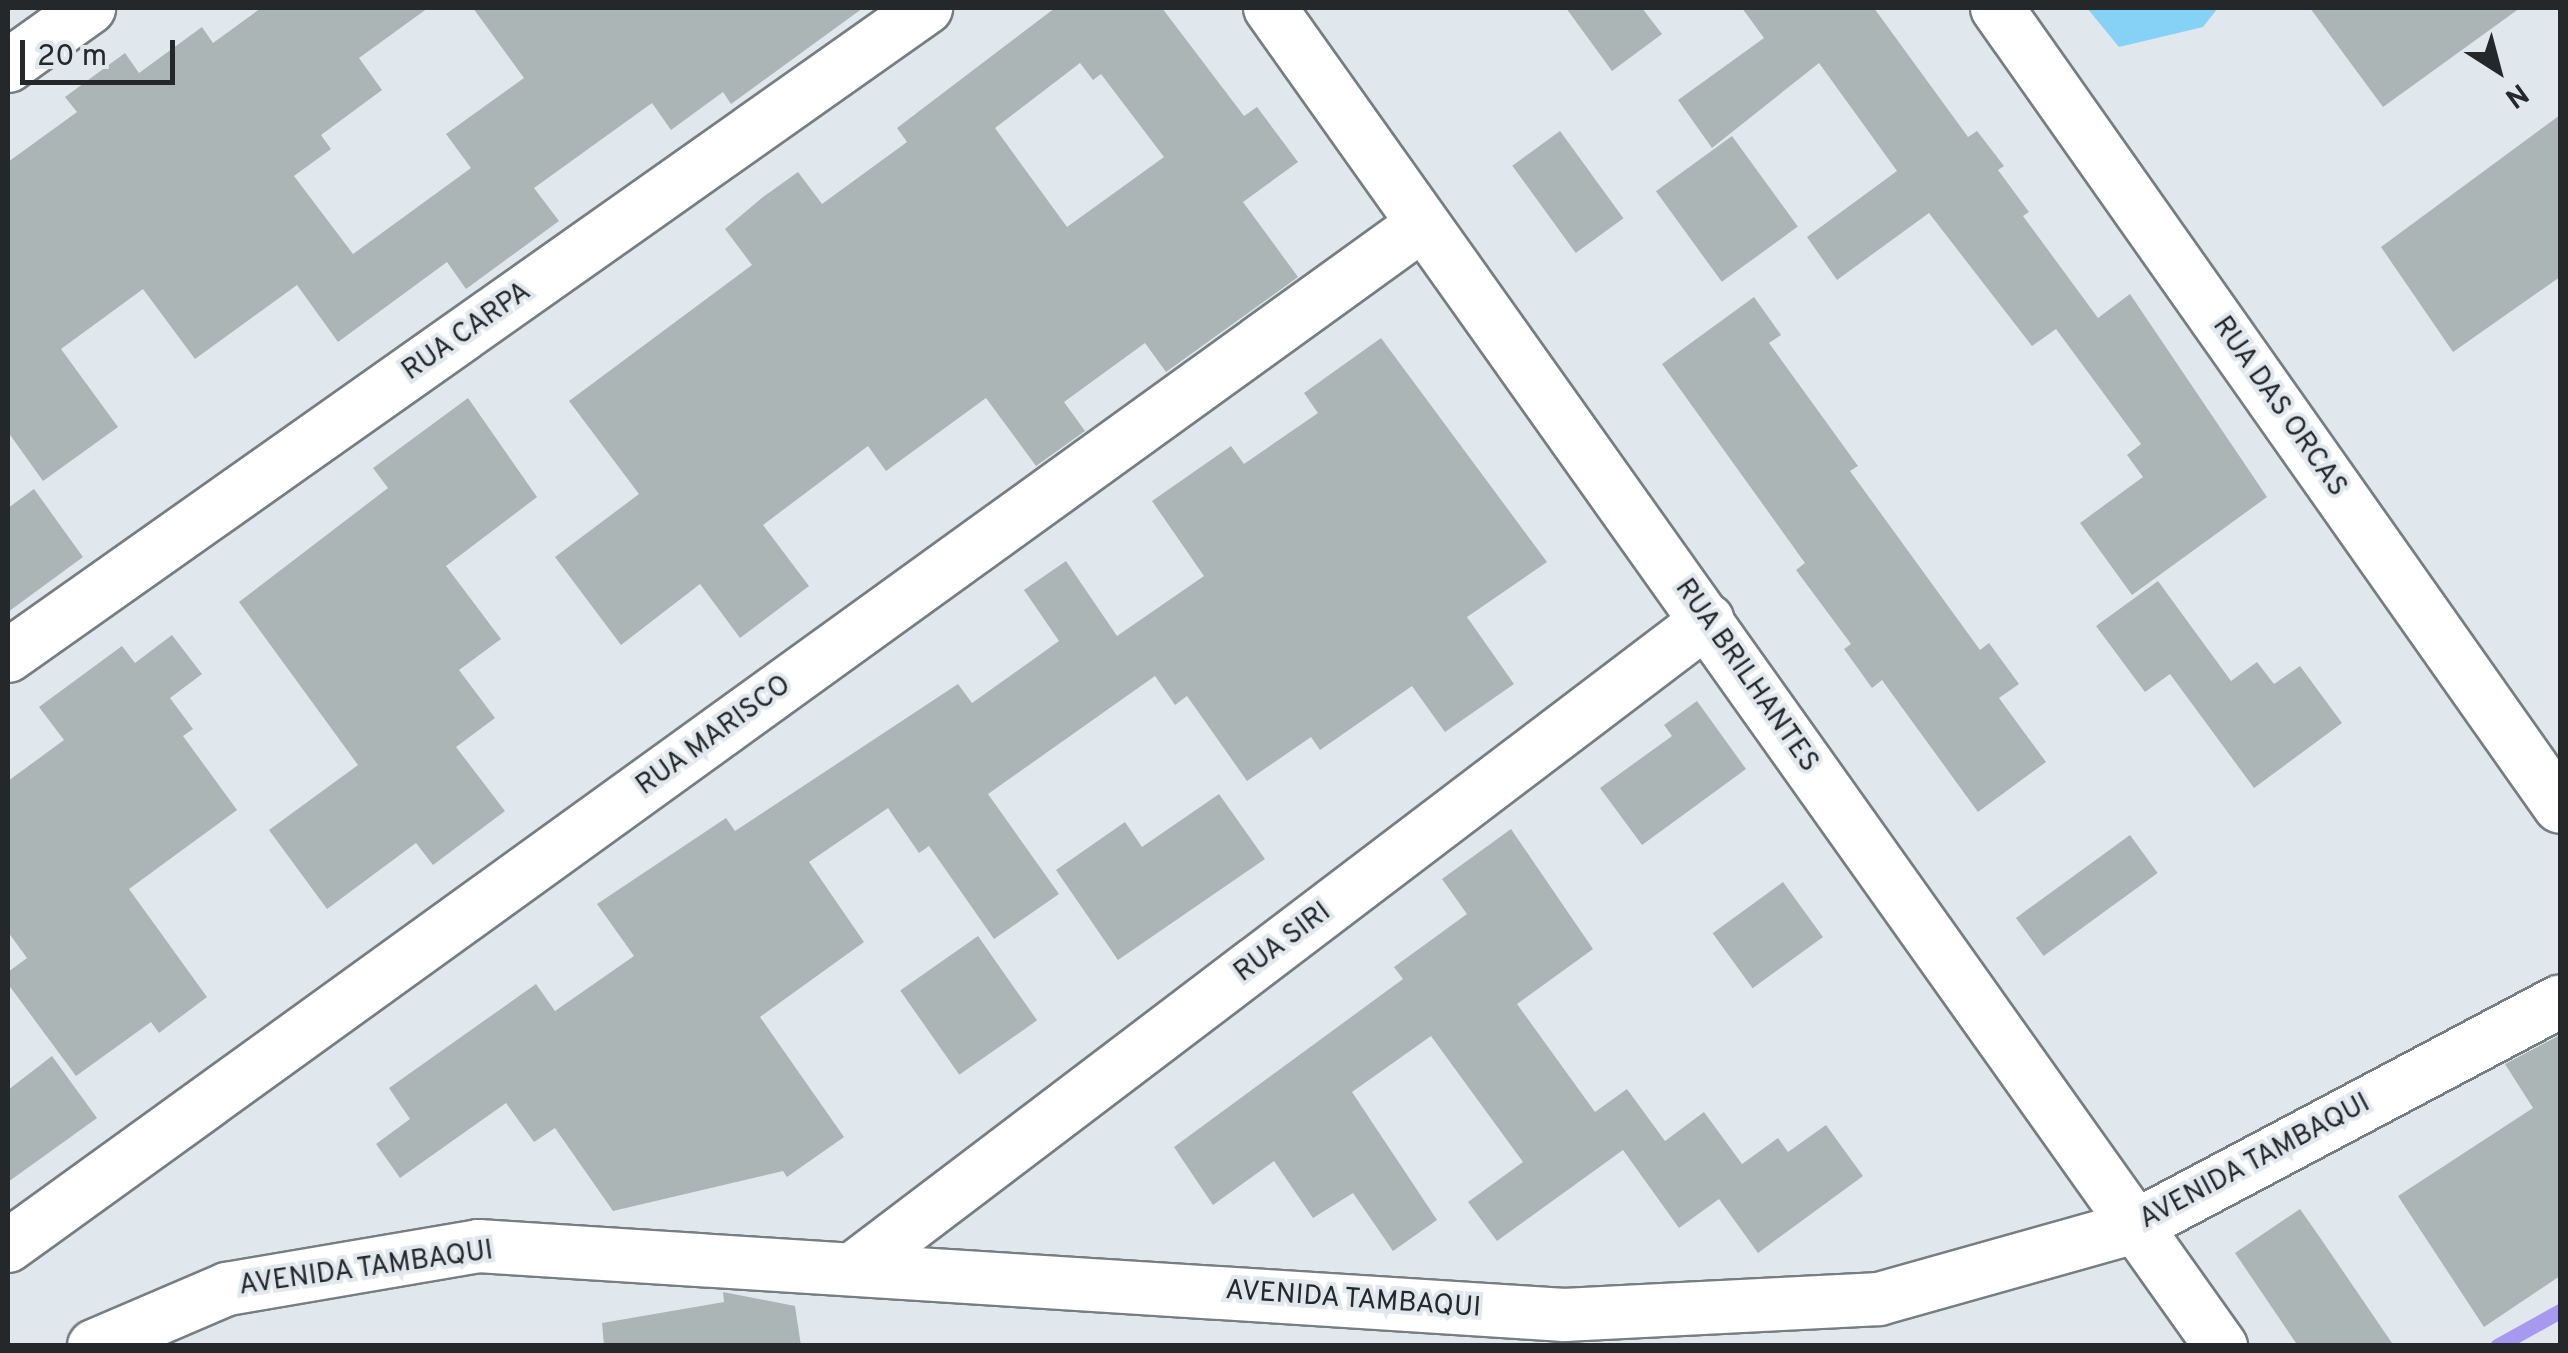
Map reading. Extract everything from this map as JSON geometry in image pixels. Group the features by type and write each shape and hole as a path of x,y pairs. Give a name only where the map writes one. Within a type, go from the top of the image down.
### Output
{"street":[{"path":"8,66 89,8"},
{"name":"RUA CARPA","path":"8,656 926,8"},
{"name":"RUA BRILHANTES","path":"1270,8 1420,226 1708,620 2132,1228 2220,1346"},
{"name":"RUA DAS ORCAS","path":"1998,8 2560,807"},
{"name":"RUA MARISCO","path":"8,1246 1420,226"},
{"name":"RUA SIRI","path":"857,1266 1708,620"},
{"name":"AVENIDA TAMBAQUI","path":"94,1346 226,1288 478,1246 857,1266 1565,1315 1879,1300 2132,1228 2560,1001"}],"shaded area":[{"path":"2087,8 2218,8 2203,27 2119,47"}],"building":[{"path":"261,8 428,8 359,58 382,90 321,135 331,149 294,176 353,254 471,168 446,134 524,78 473,8 863,8 731,104 723,92 671,130 652,103 534,188 559,221 466,289 447,262 338,342 297,285 195,359 143,289 61,349 118,427 43,481 8,432 8,162 77,112 65,97 125,53 139,73 202,27 213,43"},
{"path":"1055,8 1162,8 1244,116 1257,107 1298,162 1243,202 1298,277 1166,372 1145,343 1064,402 1085,431 1036,466 986,398 886,471 868,446 763,525 809,586 740,638 700,584 621,645 555,557 639,494 569,401 752,265 725,229 763,197 798,172 822,204 907,142 897,128","holes":["1080,63 1093,80 1101,74 1164,157 1067,227 995,128"]},
{"path":"1566,8 1642,8 1662,34 1612,71"},
{"path":"1742,8 1874,8 1968,137 1977,131 2004,166 1998,170 2029,212 2023,216 2098,318 2130,294 2267,497 2132,595 2080,523 2143,477 2127,455 2141,444 2056,329 2032,346 1929,213 1837,280 1807,237 1897,171 1819,63 1712,148 1678,100 1764,38"},
{"path":"2310,8 2520,8 2383,107"},
{"path":"2560,115 2560,277 2453,352 2381,247"},
{"path":"1560,131 1623,218 1576,253 1512,166"},
{"path":"1732,136 1798,227 1722,282 1656,191"},
{"path":"1754,297 1781,335 1769,343 1858,466 1850,471 1980,650 1989,643 2019,684 1999,698 2046,762 1978,812 1882,680 1872,688 1844,649 1851,644 1796,570 1805,563 1662,364"},
{"path":"1381,338 1547,562 1467,617 1514,684 1445,732 1412,686 1320,750 1311,737 1247,781 1187,696 1175,705 1155,676 988,794 1059,894 994,939 929,846 919,853 888,808 809,862 864,942 760,1017 844,1137 787,1177 783,1171 613,1211 555,1128 534,1142 506,1103 400,1178 376,1144 410,1119 389,1088 536,984 555,1011 634,956 597,904 726,818 735,831 958,684 972,703 1059,641 1024,590 1066,561 1117,636 1204,576 1152,501 1231,446 1244,464 1318,413 1304,393"},
{"path":"468,398 537,497 446,566 501,639 459,670 495,718 456,747 505,811 433,865 416,843 327,909 269,830 358,765 239,602 388,488 373,468"},
{"path":"34,489 83,557 8,612 8,508"},
{"path":"2158,581 2231,681 2257,662 2274,684 2300,666 2342,723 2254,788 2170,674 2145,692 2096,626"},
{"path":"172,635 202,674 170,698 193,729 183,736 237,810 129,889 207,997 159,1033 151,1022 76,1076 8,984 8,972 27,958 8,932 8,781 64,740 39,707 122,646 135,663"},
{"path":"1697,701 1746,769 1642,845 1600,788 1672,736 1664,725"},
{"path":"1219,794 1265,859 1118,960 1056,870 1125,822 1142,847"},
{"path":"1511,829 1593,949 1517,1004 1595,1112 1627,1089 1665,1141 1704,1112 1742,1164 1778,1138 1788,1152 1826,1125 1863,1176 1758,1253 1719,1199 1679,1228 1623,1150 1497,1241 1468,1202 1523,1162 1431,1036 1352,1092 1437,1220 1393,1251 1353,1193 1313,1218 1274,1161 1213,1205 1174,1147 1403,979 1394,967 1467,914 1442,879"},
{"path":"2130,835 2158,873 2044,956 2016,918"},
{"path":"1783,882 1823,937 1753,988 1713,933"},
{"path":"978,936 1037,1020 959,1075 900,990"},
{"path":"2560,1035 2560,1276 2484,1327 2398,1196 2533,1108 2505,1064"},
{"path":"52,1056 97,1118 8,1182 8,1090"},
{"path":"2300,1209 2394,1346 2298,1346 2235,1253"},
{"path":"723,1292 795,1306 801,1346 604,1346 602,1323 724,1302"}],"waterway":[{"path":"2497,1346 2560,1311"}]}
